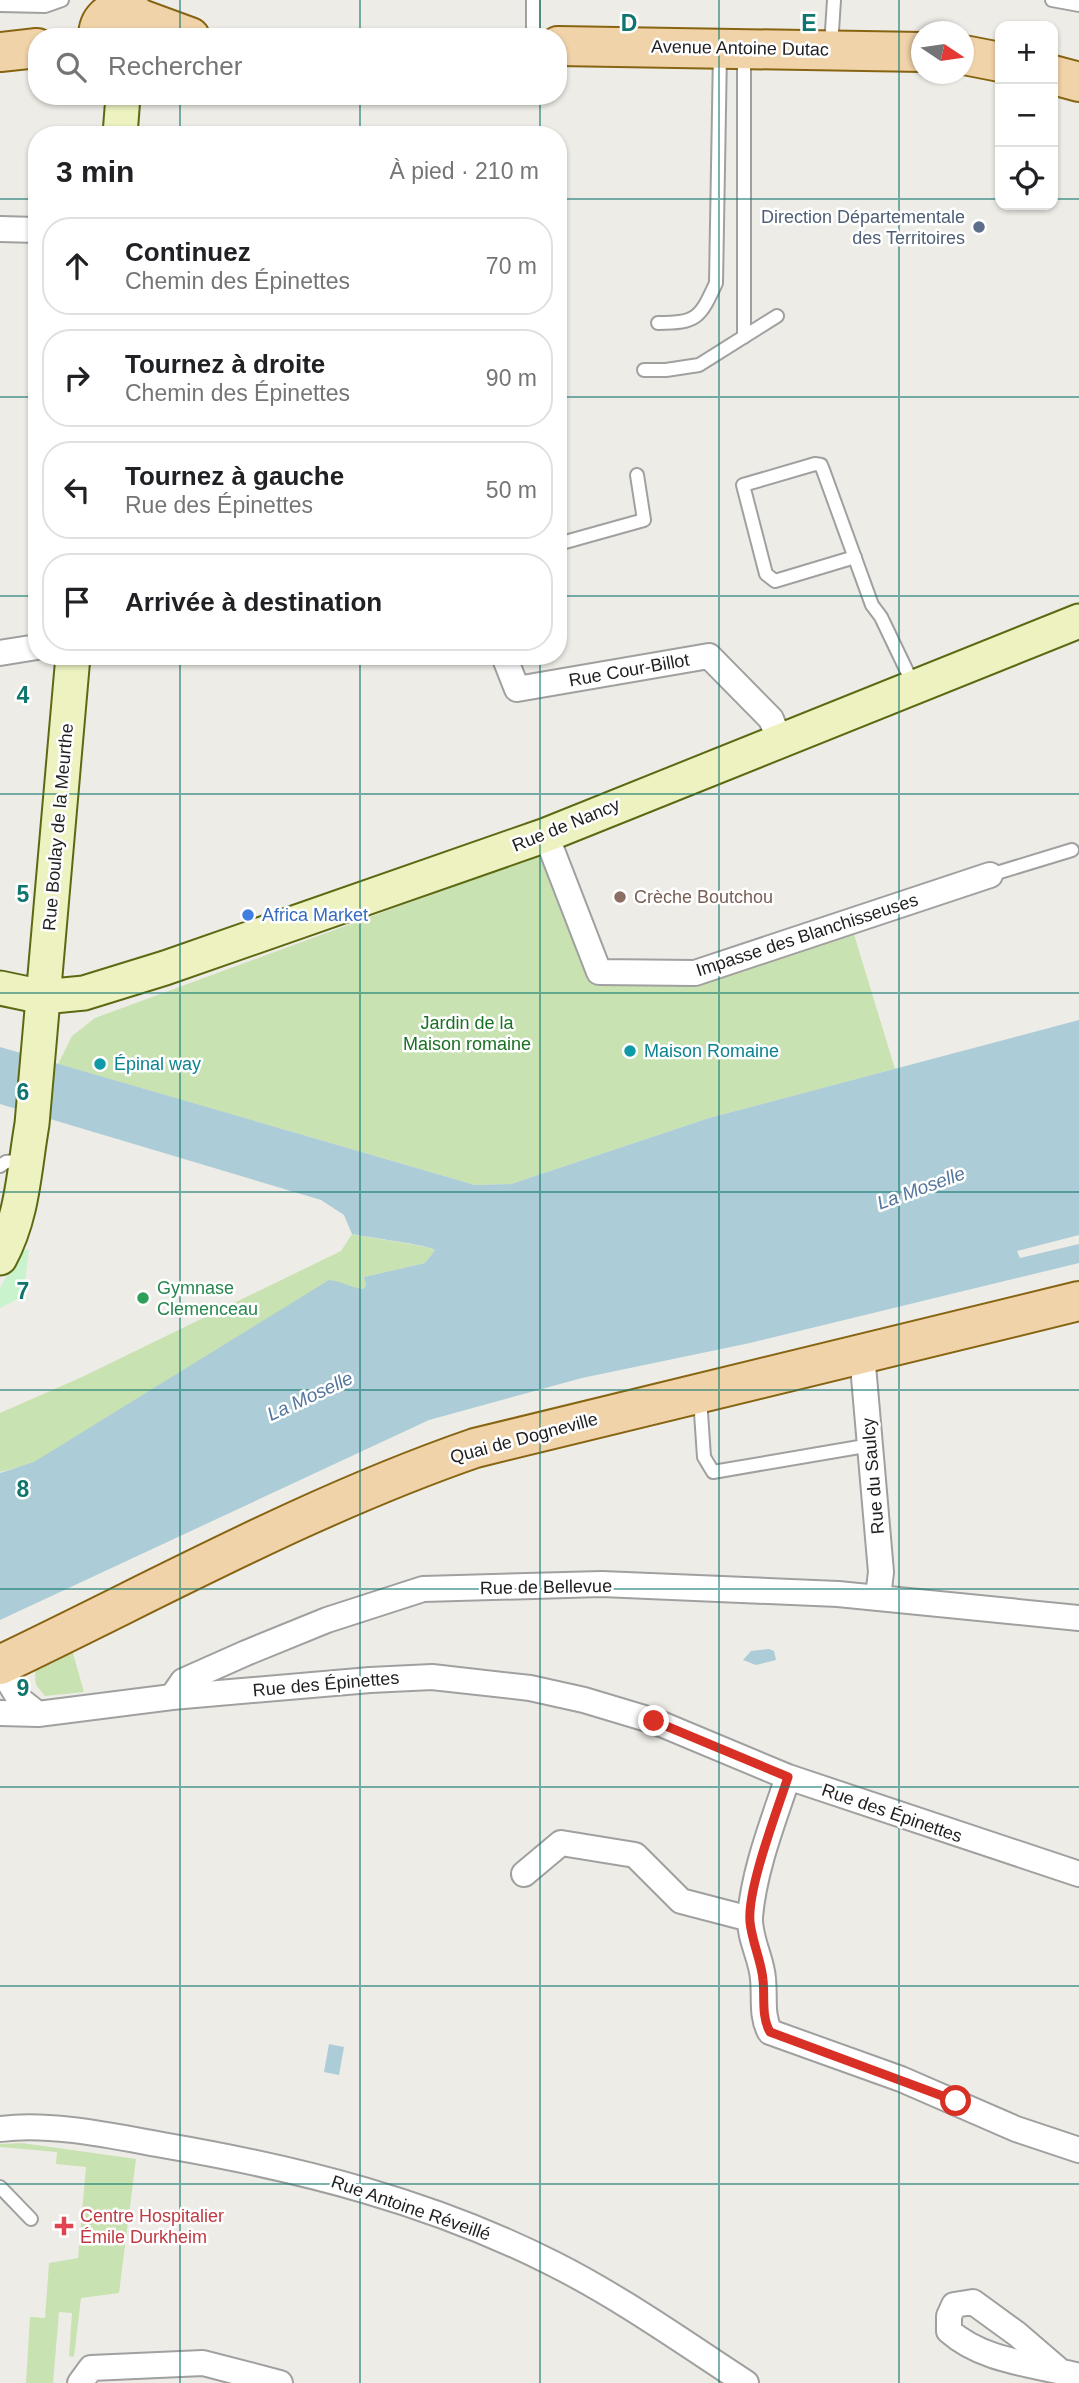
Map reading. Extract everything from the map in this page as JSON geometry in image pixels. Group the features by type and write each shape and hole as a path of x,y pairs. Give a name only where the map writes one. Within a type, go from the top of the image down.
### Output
{"main road":[{"path":"117,18 155,28"},
{"name":"Avenue Antoine Dutac","path":"567,46 911,52"},
{"path":"0,52 28,49"},
{"path":"974,57 995,61"},
{"path":"1058,76 1079,82"},
{"path":"120,126 122,105"},
{"name":"Rue de Nancy","path":"0,988 43,997 91,992 165,968 546,835 779,739 1079,621"},
{"name":"Rue Boulay de la Meurthe","path":"0,1258 18,1214 11,1162 32,1124 72,665"},
{"path":"0,1217 9,1190 11,1162"},
{"name":"Quai de Dogneville","path":"0,1666 208,1563 411,1471 475,1448 1079,1301"}],"street":[{"path":"0,229 28,229"},
{"path":"0,653 28,648"},
{"name":"Rue Cour-Billot","path":"508,665 517,689 709,656 771,719 779,739"},
{"name":"Impasse des Blanchisseuses","path":"546,835 598,972 695,973 990,876"},
{"name":"Rue du Saulcy","path":"862,1354 881,1572 878,1597"},
{"name":"Rue de Bellevue","path":"172,1697 183,1681 246,1653 327,1620 423,1589 602,1584 878,1597 1079,1618"},
{"path":"0,1666 20,1700 38,1714"},
{"name":"Rue des Épinettes","path":"172,1697 432,1677 530,1688 584,1700 654,1721 788,1777 1079,1874"},
{"path":"0,1713 38,1714 172,1697"},
{"path":"788,1777 762,1855 750,1919 755,1954 763,1976 765,2024 777,2036 901,2079 1016,2130 1079,2150"},
{"path":"524,1874 561,1843 635,1855 681,1901 750,1919"},
{"name":"Rue Antoine Réveillé","path":"0,2129 117,2137 305,2173 376,2192 485,2232 553,2263 626,2305 746,2383"},
{"path":"80,2383 91,2368 202,2373 280,2383"}],"lane":[{"path":"0,5 45,6 62,0"},
{"path":"533,0 533,28"},
{"path":"831,50 834,0"},
{"path":"1052,0 1079,5"},
{"path":"658,323 686,323 704,309 716,283 732,48"},
{"path":"732,48 744,337"},
{"path":"644,369 666,370 699,365 777,316"},
{"path":"855,557 775,581 770,579 766,575 743,485 821,466 855,557 872,605 881,617 914,686"},
{"path":"567,541 644,520 637,475"},
{"path":"990,876 1072,850"},
{"path":"700,1394 704,1457 713,1472 871,1445"},
{"path":"0,2187 31,2219"}],"green space":[{"name":"Jardin de la Maison romaine","path":"552,850 599,972 695,973 850,921 895,1069 709,1118 511,1184 475,1185 58,1064 72,1036 95,1018"},
{"path":"352,1234 435,1250 425,1263 364,1277 366,1286 363,1289 355,1288 34,1463 0,1472 0,1413 82,1377 341,1251"},
{"path":"22,1249 29,1250 23,1296 0,1308 0,1288"},
{"path":"72,1650 84,1692 45,1696 36,1684 35,1668"},
{"path":"22,2143 136,2159 119,2293 81,2298 74,2357 69,2356 72,2313 59,2312 53,2383 26,2383 30,2317 45,2318 49,2263 78,2258 86,2167 56,2164 57,2152 0,2147 0,2144"}],"water":[{"name":"La Moselle","path":"1079,1020 1079,1235 1017,1251 1020,1258 1079,1244 1079,1263 750,1343 582,1378 429,1420 0,1620 0,1473 34,1462 329,1280 363,1289 366,1286 364,1277 425,1263 435,1250 352,1234 344,1215 321,1200 0,1104 0,1047 475,1185 511,1184 709,1118"},
{"path":"751,1651 774,1651 776,1660 756,1665 743,1660"},
{"path":"329,2044 344,2047 339,2075 324,2072"}],"place":[{"name":"Direction Départementale des Territoires","path":"979,227"},
{"name":"Crèche Boutchou","path":"620,897"},
{"name":"Africa Market","path":"248,915"},
{"name":"Maison Romaine","path":"630,1051"},
{"name":"Épinal way","path":"100,1064"},
{"name":"Gymnase Clemenceau","path":"143,1298"},
{"name":"Centre Hospitalier Émile Durkheim","path":"64,2226"}],"route":[{"path":"654,1721 788,1777 762,1855 750,1919 755,1954 763,1976 765,2024 770,2032 956,2101"}]}
